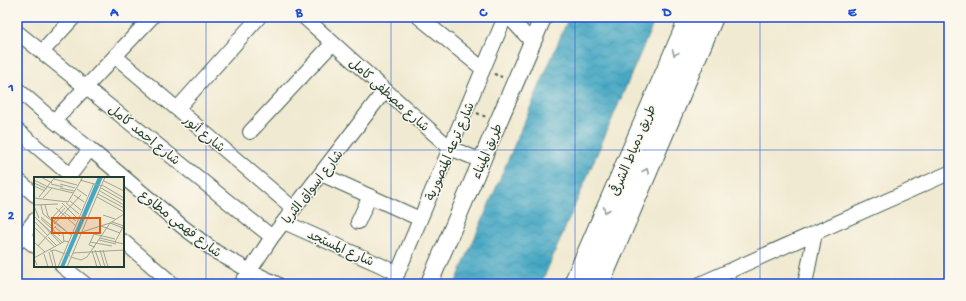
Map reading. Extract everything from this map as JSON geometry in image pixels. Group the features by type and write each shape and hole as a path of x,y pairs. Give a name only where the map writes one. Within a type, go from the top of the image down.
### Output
{"highway":[{"name":"طريق دمياط الشرقى","path":"575,284 691,17"},
{"name":"طريق دمياط الشرقى","path":"598,284 712,17"}],"street":[{"path":"42,52 74,17"},
{"path":"54,121 152,17"},
{"path":"176,109 259,17"},
{"name":"شارع مصطفى كامل","path":"304,17 450,148 482,161"},
{"path":"419,17 483,69"},
{"name":"شارع ترعه المنصورية","path":"395,278 505,17"},
{"path":"509,17 532,42"},
{"name":"طريق الميناء","path":"429,284 543,17"},
{"name":"شارع احمد كامل","path":"17,32 272,237"},
{"path":"250,132 333,43"},
{"name":"شارع أنور","path":"115,56 294,209"},
{"name":"شارع فهمي مطاوع","path":"17,89 123,177"},
{"name":"شارع اسواق الثريا","path":"241,284 272,237 385,90"},
{"path":"17,130 69,176 90,149"},
{"path":"700,284 949,173"},
{"path":"321,174 420,218"},
{"name":"شارع فهمي مطاوع","path":"124,178 182,227 216,252 277,284"},
{"path":"17,179 34,194"},
{"path":"358,222 370,196"},
{"path":"34,221 19,237 34,245"},
{"name":"شارع المستجد","path":"284,222 395,278"},
{"path":"805,284 815,233"},
{"path":"124,242 173,284"},
{"path":"63,267 85,284"}],"path":[{"path":"483,69 515,83"},
{"path":"467,109 499,122"}],"water":[{"path":"569,17 656,17 541,284 455,284"}]}
